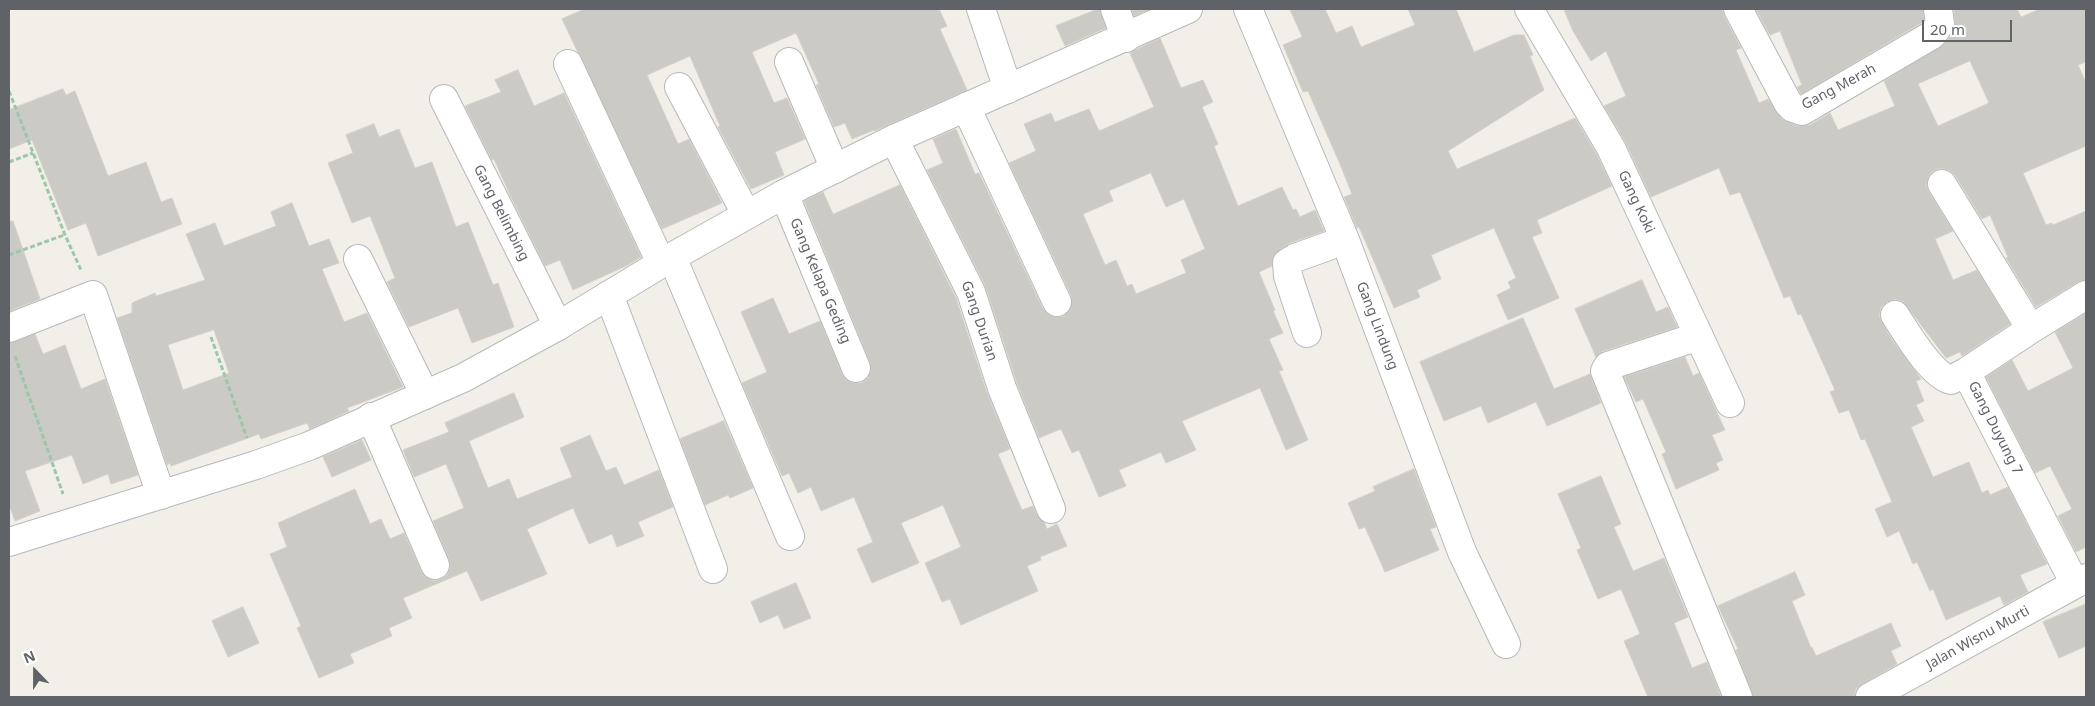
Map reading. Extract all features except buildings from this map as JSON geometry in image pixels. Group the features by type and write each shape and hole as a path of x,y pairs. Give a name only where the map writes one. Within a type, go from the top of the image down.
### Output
{"street":[{"path":"981,9 1008,89"},
{"path":"1115,9 1126,38"},
{"path":"9,542 256,465 309,446 463,378 558,326 746,214 835,168 894,139 1188,9"},
{"name":"Gang Lindung","path":"1248,9 1345,240 1462,552 1506,644"},
{"name":"Gang Koki","path":"1529,9 1611,148 1730,403"},
{"name":"Gang Merah","path":"1738,9 1788,103 1793,108 1802,111 1932,35 1940,24 1938,9"},
{"path":"789,62 835,168"},
{"path":"568,64 666,260 790,536"},
{"path":"679,87 746,214"},
{"name":"Gang Belimbing","path":"444,99 558,326"},
{"path":"966,107 1057,302"},
{"name":"Gang Durian","path":"894,139 971,292 1002,388 1051,509"},
{"path":"1942,184 2031,328"},
{"name":"Gang Kelapa Geding","path":"784,194 856,368"},
{"path":"1307,333 1288,276 1286,268 1288,262 1345,240"},
{"path":"358,260 425,395"},
{"path":"10,338 93,295 161,495"},
{"path":"608,295 713,569"},
{"name":"Gang Duyung 7","path":"2081,581 1966,372 2031,328 2086,295"},
{"path":"1895,315 1941,376 1951,380 1966,372"},
{"path":"1699,336 1608,366 1605,371 1738,697"},
{"path":"371,417 435,566"},
{"name":"Jalan Wisnu Murti","path":"1871,697 2081,581"}],"path":[{"path":"9,91 64,234 93,295"},
{"path":"9,162 33,153"},
{"path":"9,255 64,234"},
{"path":"211,337 256,465"},
{"path":"10,338 73,521"}]}
